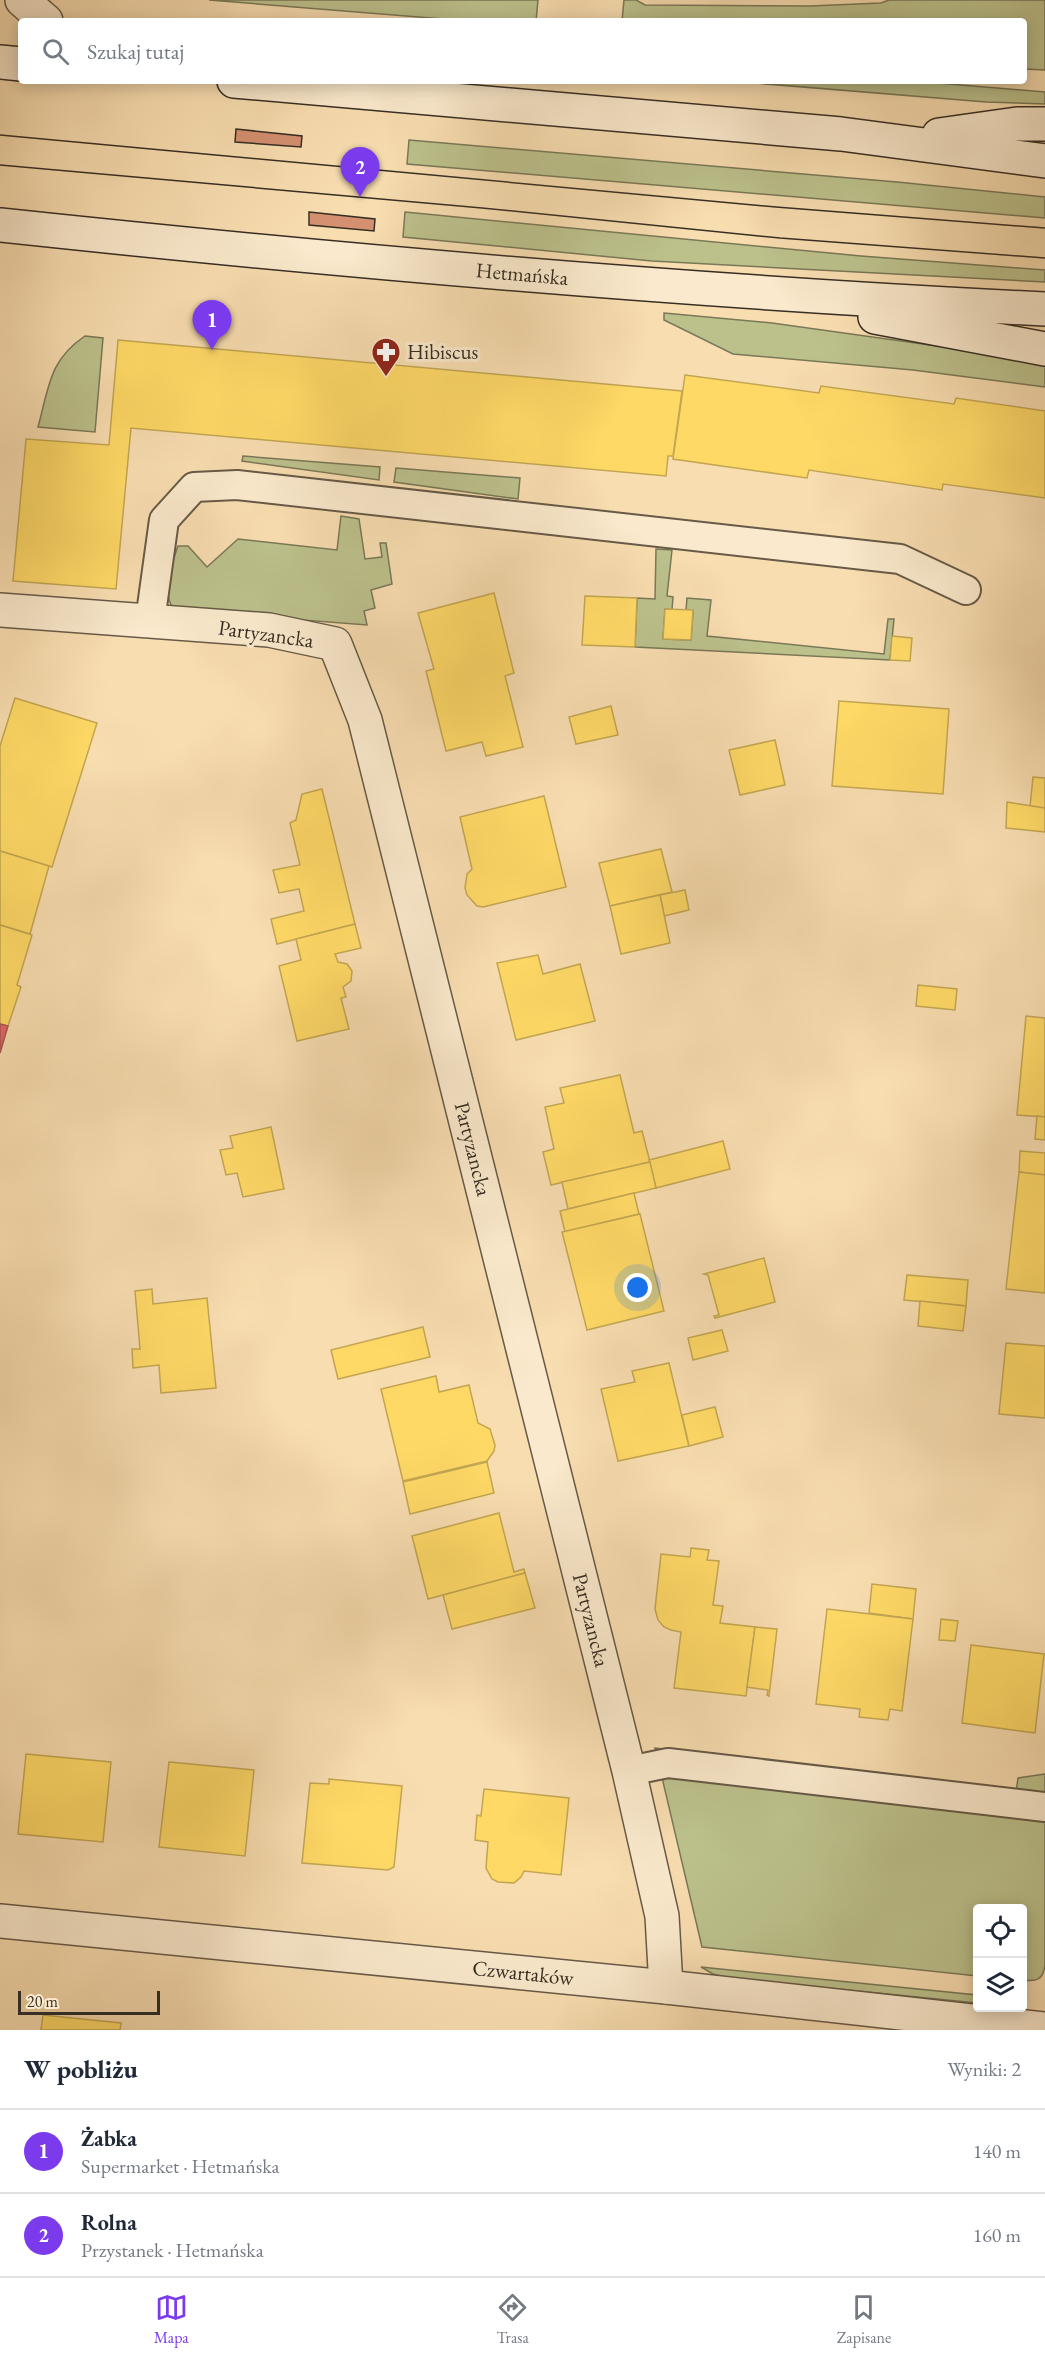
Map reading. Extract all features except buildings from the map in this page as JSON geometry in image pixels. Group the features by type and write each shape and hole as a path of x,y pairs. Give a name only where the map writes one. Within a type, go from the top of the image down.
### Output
{"street":[{"path":"22,0 43,18"},
{"path":"0,62 18,64"},
{"path":"268,84 897,140 1045,161"},
{"path":"897,140 1017,124 1045,124"},
{"name":"Hetmańska","path":"0,225 340,259 755,293 1045,309"},
{"path":"755,293 1045,349"},
{"name":"Partyzancka","path":"0,610 269,630 335,644 365,720 629,1771 662,1916 666,1987"},
{"name":"Czwartaków","path":"0,1921 666,1987 1045,2029"}],"lane":[{"path":"150,621 164,520 194,487 237,485 900,559 966,590"},
{"path":"629,1771 668,1763 1045,1807"}],"green space":[{"path":"209,0 538,0 536,18 431,18"},
{"path":"624,0 636,0 645,5 810,6 881,3 889,0 1045,0 1045,70 1027,69 1027,18 622,18"},
{"path":"767,84 949,84 1045,92 1045,104 986,102"},
{"path":"409,140 1045,197 1045,218 407,164"},
{"path":"405,212 861,256 1045,270 1045,282 652,261 403,237"},
{"path":"664,313 772,323 1045,361 1045,387 913,370 733,354 664,320"},
{"path":"85,336 103,338 95,432 38,427 48,387 57,365 73,345"},
{"path":"243,456 380,467 379,480 242,461"},
{"path":"396,468 520,478 518,499 394,482"},
{"path":"341,516 359,519 365,559 382,557 380,543 386,543 392,584 371,590 375,608 364,611 367,625 174,610 170,603 168,579 178,546 188,546 207,567 238,539 337,550"},
{"path":"656,549 672,550 667,596 673,597 672,610 665,609 663,639 691,640 693,611 686,610 687,598 711,600 707,636 884,654 888,619 894,619 890,660 635,647 637,598 655,599"},
{"path":"655,1748 1016,1792 1018,1778 1045,1774 1045,1965 1043,1974 1038,1979 1027,1980 1027,1904 973,1904 973,1976 702,1947"},
{"path":"701,1967 973,1995 973,2003 728,1978 713,1974"}],"tram line":[{"path":"0,135 776,207 1045,228"},
{"path":"0,165 482,208 780,238 1045,258"}],"place":[{"name":"Rolna","path":"360,197"},
{"name":"Żabka","path":"212,350"},
{"name":"Hibiscus","path":"386,378"}]}
